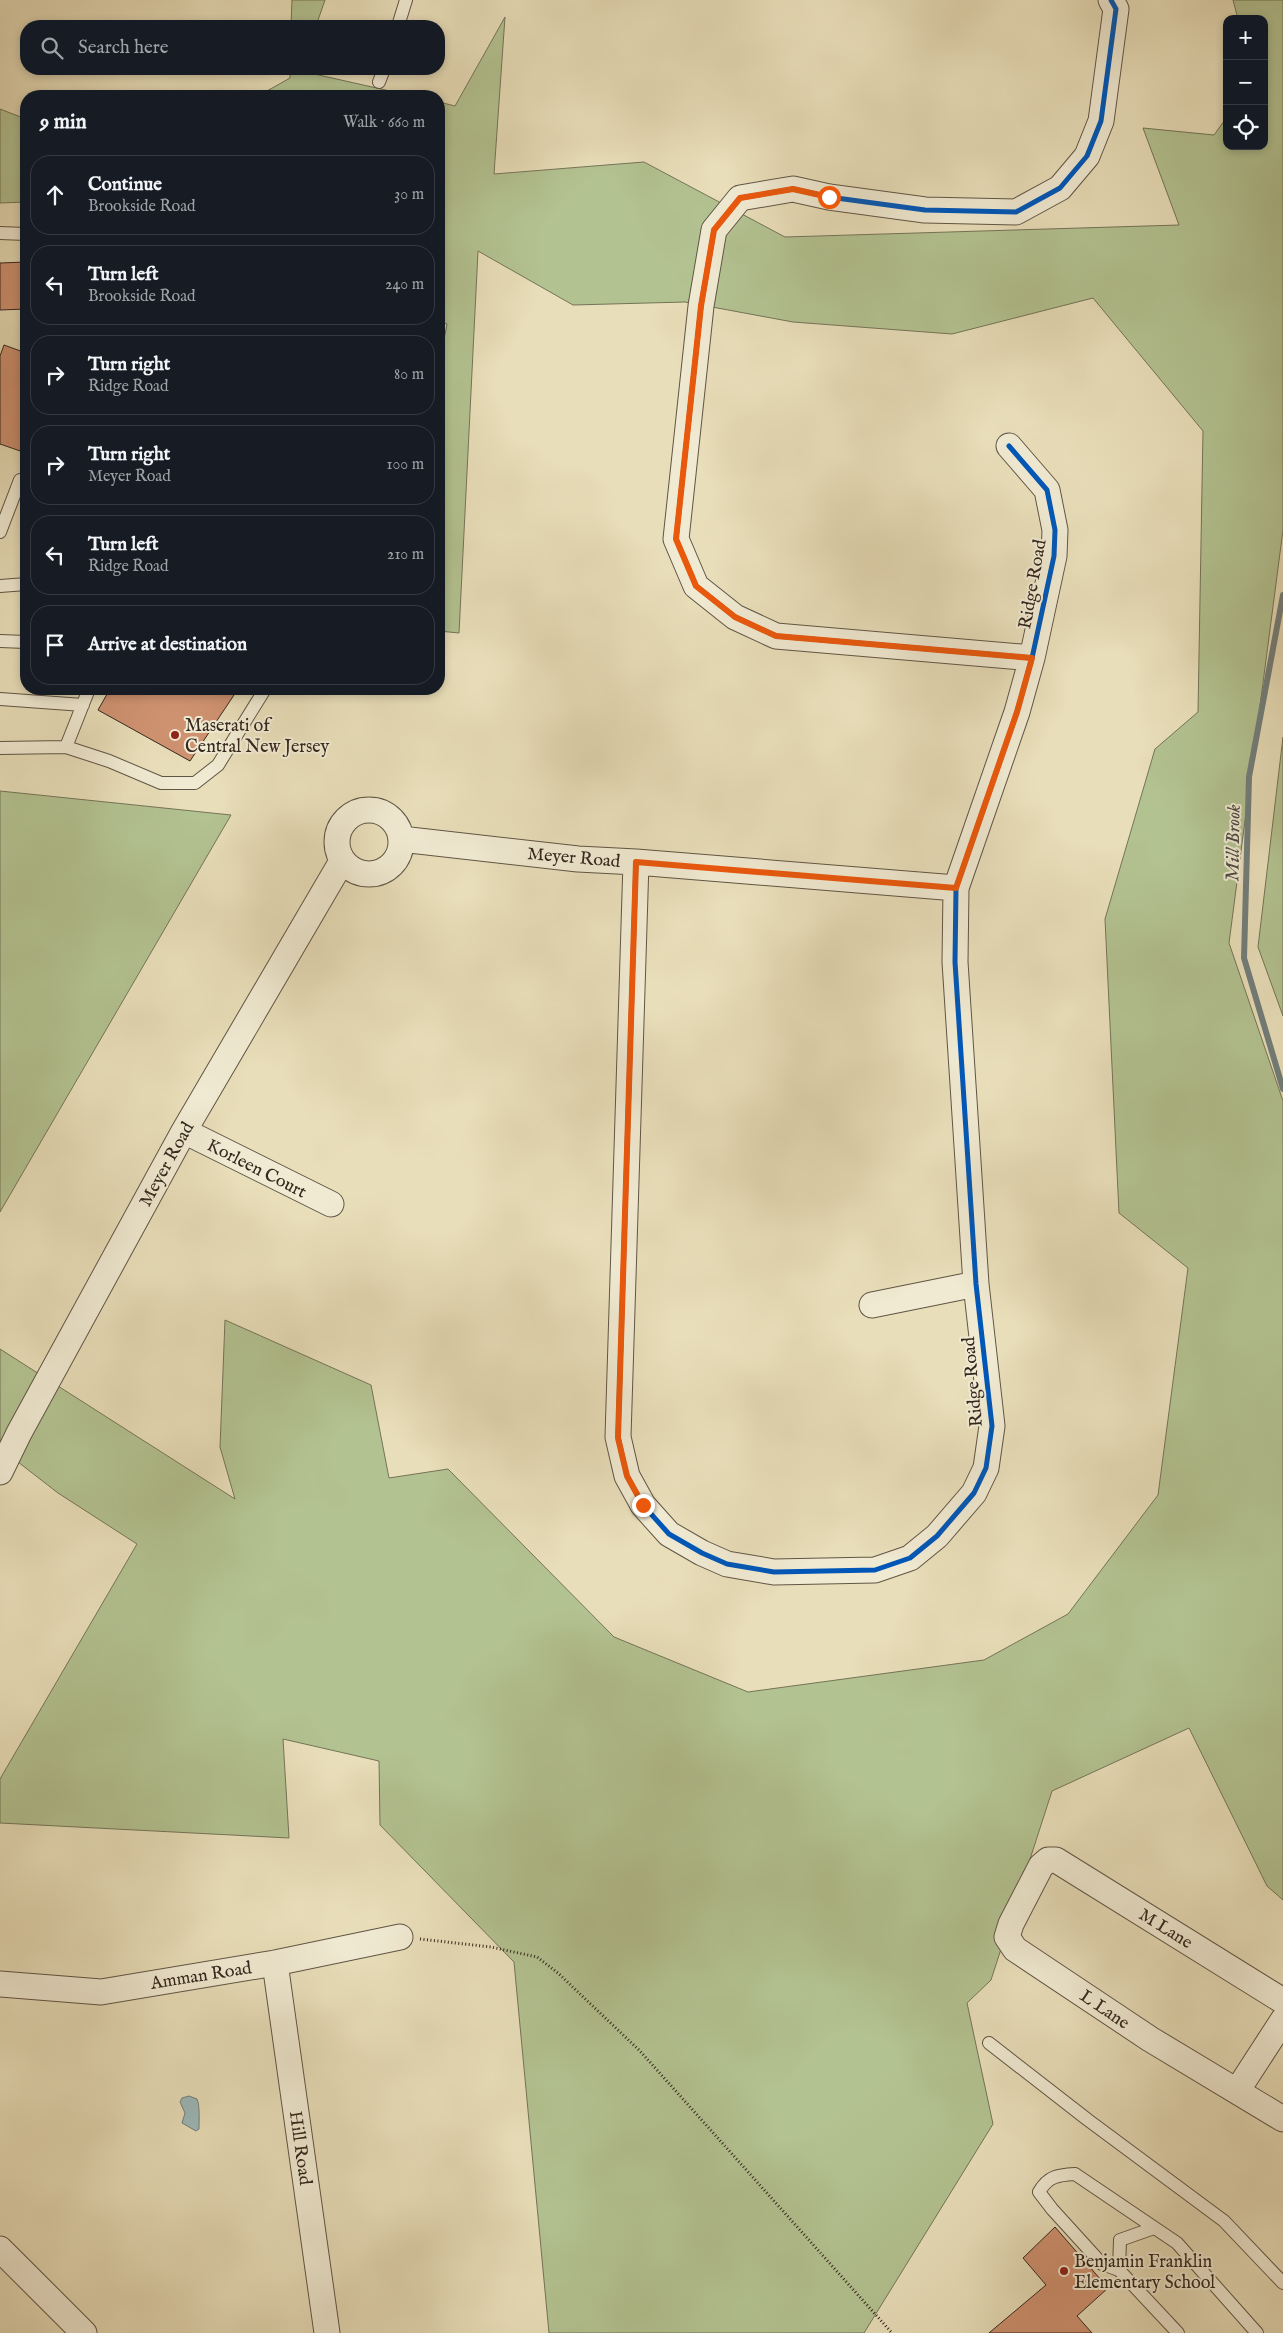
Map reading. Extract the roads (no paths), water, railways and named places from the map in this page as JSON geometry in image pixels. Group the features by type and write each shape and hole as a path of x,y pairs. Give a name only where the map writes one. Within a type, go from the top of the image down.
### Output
{"street":[{"path":"1032,658 776,636 735,617 696,586 676,539 701,306 714,230 740,198 793,189 829,197 925,210 1016,212 1060,188 1087,156 1100,121 1116,9 1111,0"},
{"name":"Ridge Road","path":"636,862 618,1438 627,1476 643,1505 669,1534 702,1553 727,1564 774,1572 875,1570 910,1558 937,1536 974,1493 986,1468 992,1426 976,1284 955,962 956,888 1017,712 1032,658 1054,556 1055,530 1047,490 1009,446"},
{"path":"374,809 393,819 401,839 396,859 380,872 360,873 342,861 336,840 339,830 352,813 374,809"},
{"name":"Meyer Road","path":"401,839 578,859 956,888"},
{"name":"Meyer Road","path":"0,1472 19,1433 184,1131 342,861"},
{"name":"Korleen Court","path":"184,1131 331,1204"},
{"path":"872,1305 976,1284"},
{"name":"M Lane","path":"1048,1860 1056,1860 1283,2001"},
{"name":"L Lane","path":"1048,1860 1041,1866 1010,1924 1007,1937 1015,1949 1150,2039 1283,2119"},
{"name":"Amman Road","path":"0,1984 101,1992 275,1963 400,1937"},
{"name":"Hill Road","path":"275,1963 327,2333"},
{"path":"1237,2091 1283,2020"},
{"path":"0,2248 84,2333"}],"lane":[{"path":"400,20 406,0"},
{"path":"379,82 382,75"},
{"path":"0,233 20,234"},
{"path":"0,532 20,480"},
{"path":"0,586 20,584"},
{"path":"0,641 20,642"},
{"path":"66,748 87,695"},
{"path":"0,748 66,748 109,761 161,783 195,783 218,765 261,695"},
{"path":"0,699 83,705"},
{"path":"989,2043 1088,2120 1224,2220 1283,2283"},
{"path":"1178,2333 1119,2270 1102,2264 1052,2209 1040,2192 1044,2184 1058,2175 1075,2174 1177,2243 1257,2333"},
{"path":"1119,2270 1120,2240 1154,2228"}],"water":[{"path":"189,2096 197,2099 198,2102 199,2129 196,2131 182,2123 185,2113 180,2102 182,2098"}],"waterway":[{"name":"Mill Brook","path":"1283,595 1249,777 1244,958 1283,1089"}],"place":[{"name":"Maserati of Central New Jersey","path":"175,735"},
{"name":"Benjamin Franklin Elementary School","path":"1064,2271"}]}
